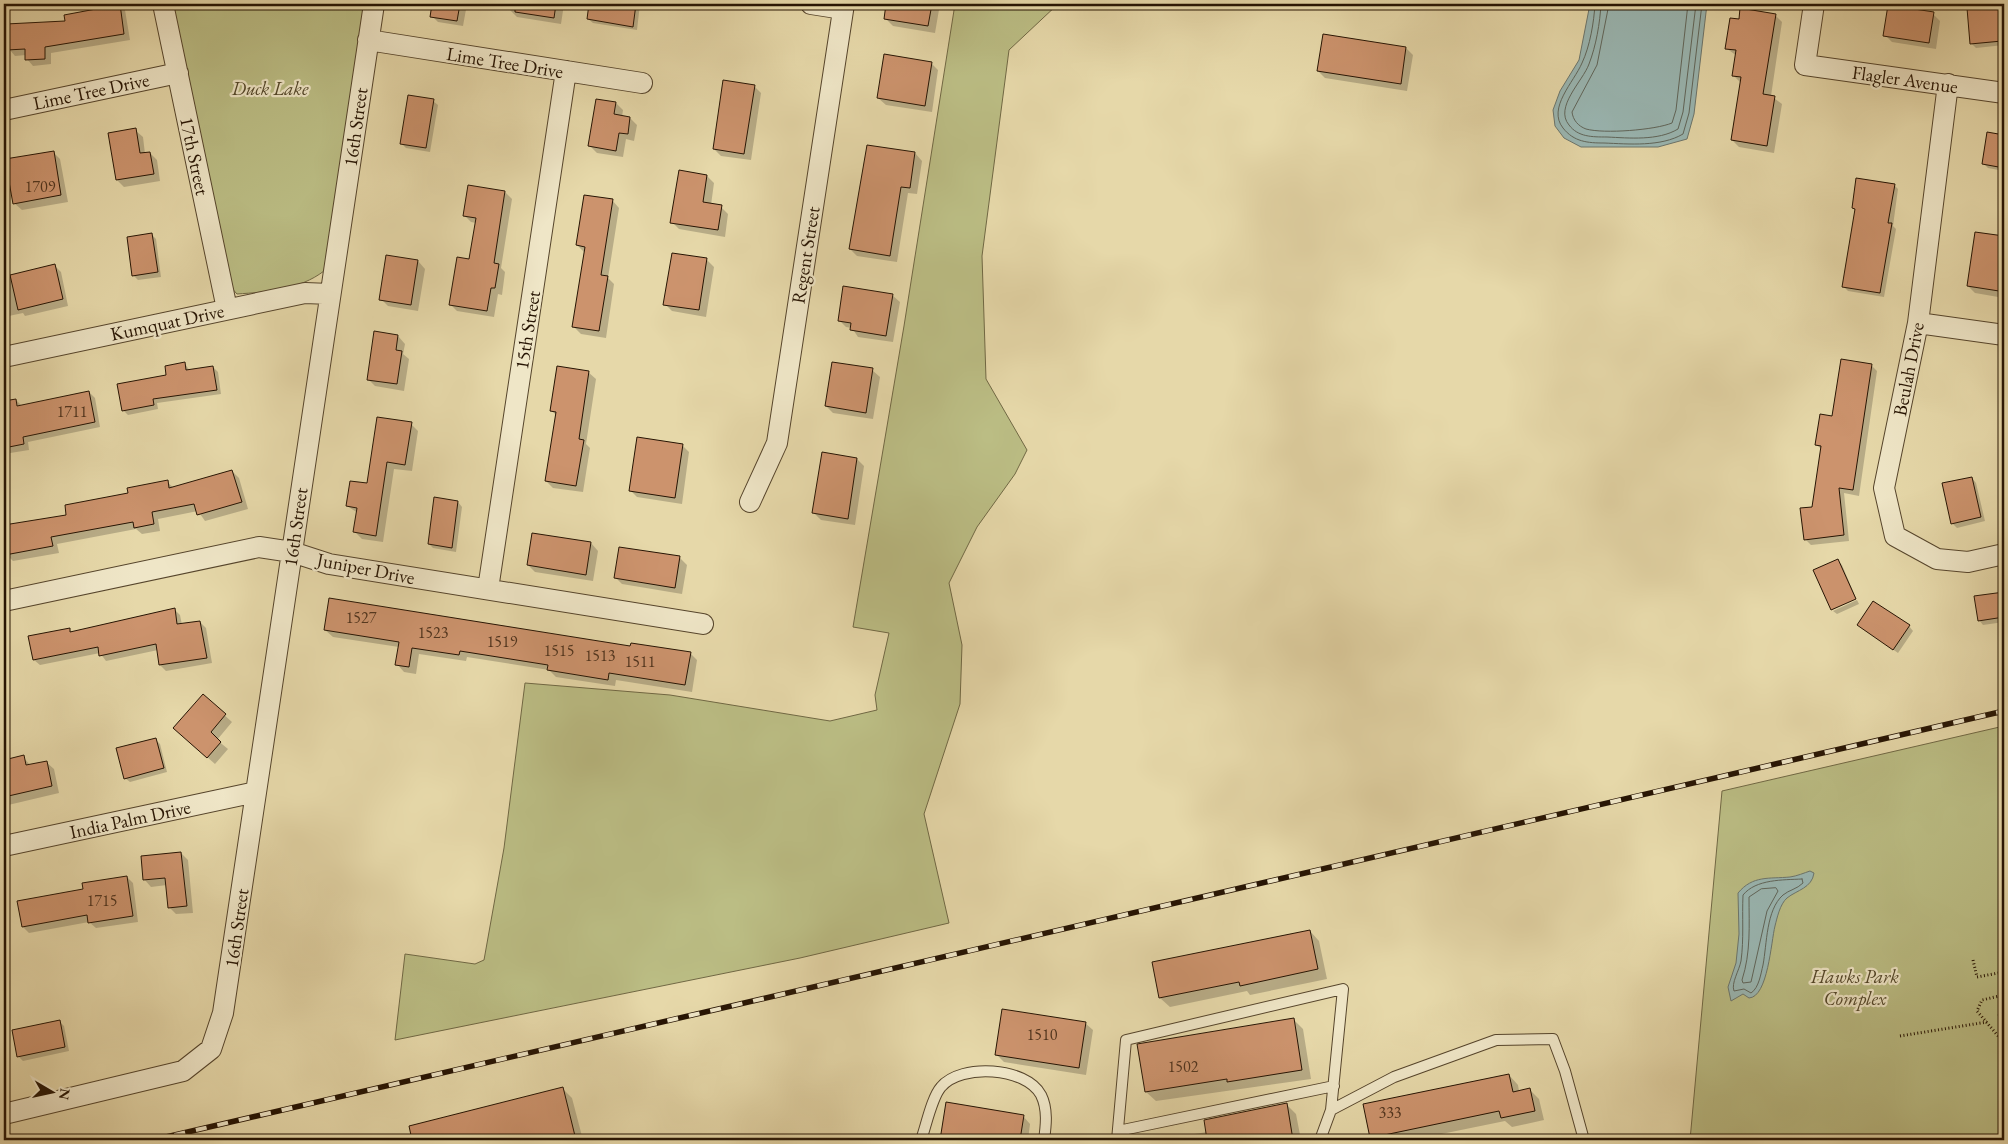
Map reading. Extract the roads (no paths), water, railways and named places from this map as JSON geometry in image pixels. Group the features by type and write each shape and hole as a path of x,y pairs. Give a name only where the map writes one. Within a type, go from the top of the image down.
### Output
{"street":[{"name":"17th Street","path":"163,4 227,309"},
{"name":"16th Street","path":"4,1114 183,1071 211,1050 223,1013 374,4"},
{"path":"811,4 843,6"},
{"name":"Flagler Avenue","path":"1814,4 1805,65 2001,91"},
{"name":"Regent Street","path":"750,502 777,443 843,6"},
{"name":"Lime Tree Drive","path":"368,40 642,83"},
{"name":"15th Street","path":"488,589 566,71"},
{"name":"Lime Tree Drive","path":"4,110 178,72"},
{"name":"Beulah Drive","path":"1948,84 1918,323 1884,488 1894,536 1937,559 1968,562 2004,554"},
{"name":"Kumquat Drive","path":"4,357 305,293 330,294"},
{"path":"1918,323 2004,335"},
{"name":"Juniper Drive","path":"4,601 259,547 292,552 329,564 702,624"},
{"name":"India Palm Drive","path":"4,846 256,792"}],"lane":[{"path":"1320,1140 1331,1110 1334,1086 1343,989 1126,1040 1117,1136 1334,1086"},
{"path":"1331,1110 1394,1077 1496,1040 1553,1039 1565,1071 1584,1140"},
{"path":"921,1140 941,1087 956,1076 967,1072 1000,1072 1022,1079 1034,1087 1041,1095 1046,1113 1044,1140"}],"water":[{"path":"1590,4 1707,4 1694,114 1687,139 1658,147 1581,147 1564,138 1555,126 1553,110 1560,91 1579,60"},
{"path":"1810,871 1814,873 1810,882 1787,898 1781,907 1775,926 1768,968 1761,989 1749,998 1743,994 1731,1001 1728,987 1736,963 1739,934 1738,893 1750,883 1762,879 1790,877"}],"railway":[{"path":"153,1140 2004,711"}],"park label":[{"name":"Duck Lake","path":"270,88"},
{"name":"Hawks Park Complex","path":"1855,987"}]}
